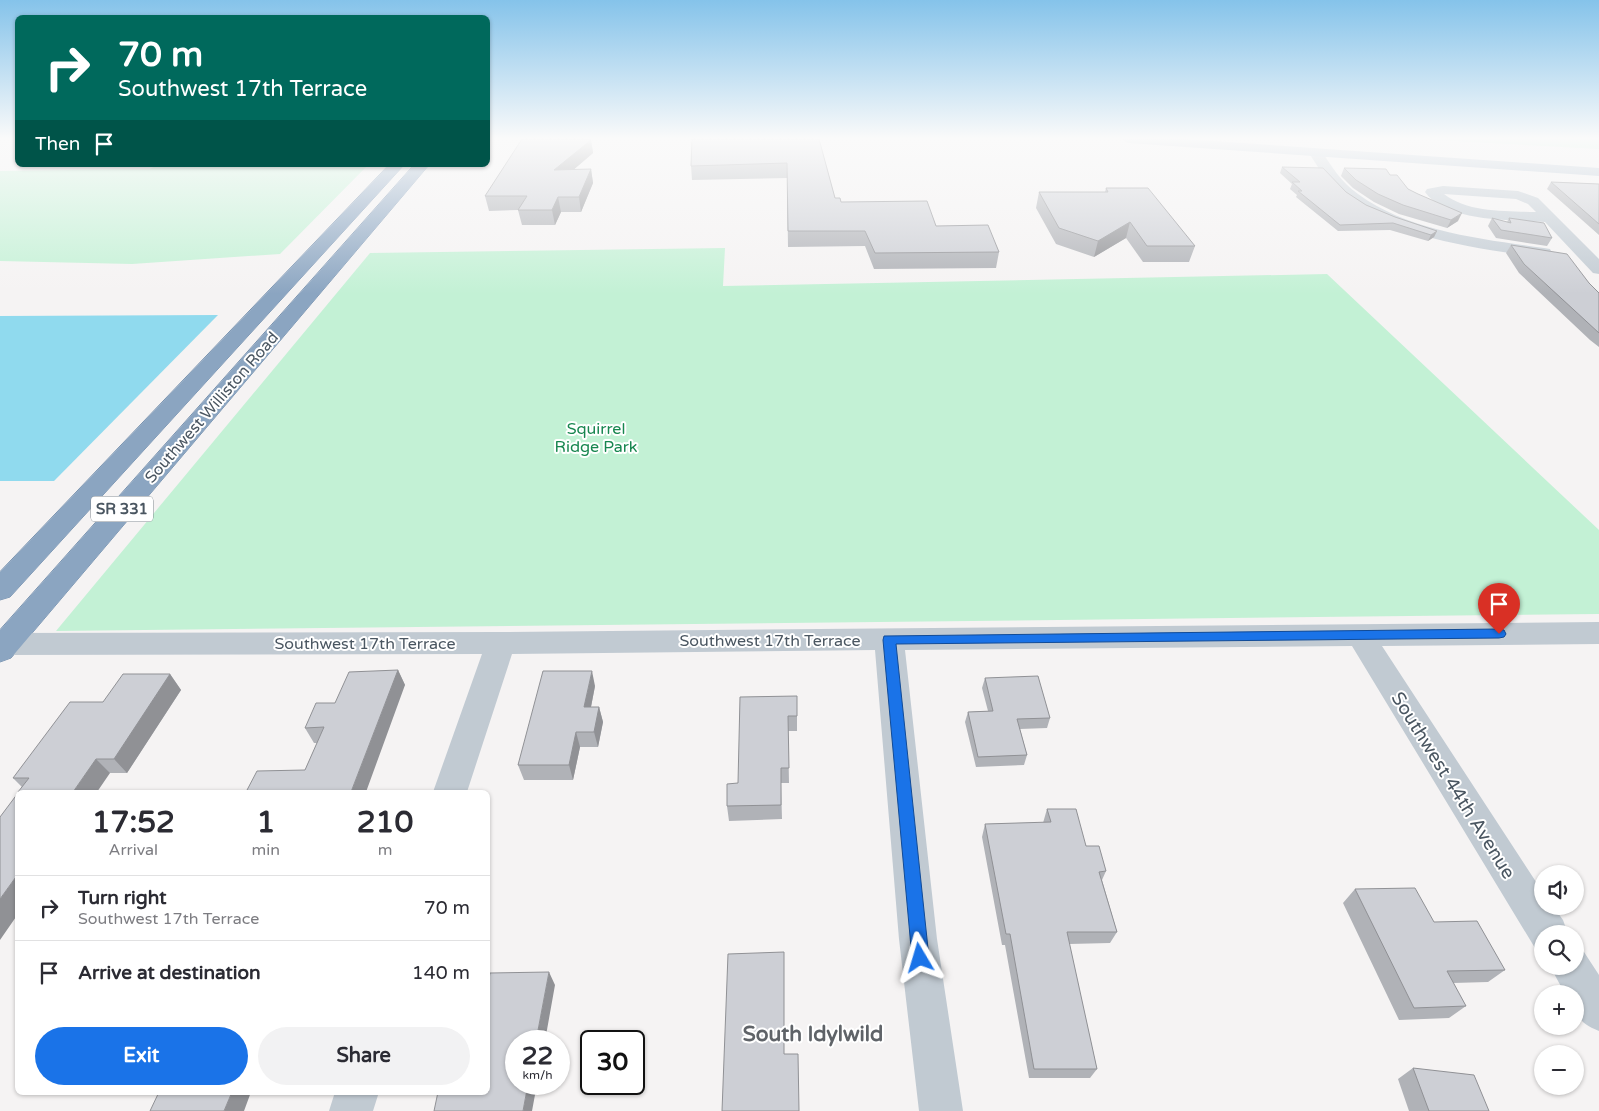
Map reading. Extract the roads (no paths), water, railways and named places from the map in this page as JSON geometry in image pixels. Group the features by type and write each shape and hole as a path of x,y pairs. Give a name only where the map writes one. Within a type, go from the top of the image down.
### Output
{"highway":[{"name":"Southwest Williston Road","path":"0,590 373,191"},
{"name":"Southwest Williston Road","path":"2,646 399,191"},
{"path":"309,260 339,260"}],"street":[{"path":"1347,191 1353,197 1386,215 1421,228 1465,239 1562,255 1594,264"},
{"path":"1438,191 1432,192 1442,201 1467,209 1551,218"},
{"path":"1455,191 1525,196 1551,218 1594,264"},
{"name":"Southwest 17th Terrace","path":"2,646 889,640 1599,632"},
{"name":"Southwest 44th Avenue","path":"1360,635 1543,925"},
{"path":"889,640 918,939 941,1111"},
{"path":"451,790 466,740 501,643"},
{"path":"1576,975 1599,1011"},
{"path":"351,1111 356,1095"}],"water":[{"path":"218,315 54,481 0,481 0,316"}],"district":[{"name":"South Idylwild","path":"813,1034"}],"park label":[{"name":"Squirrel Ridge Park","path":"596,437"}]}
